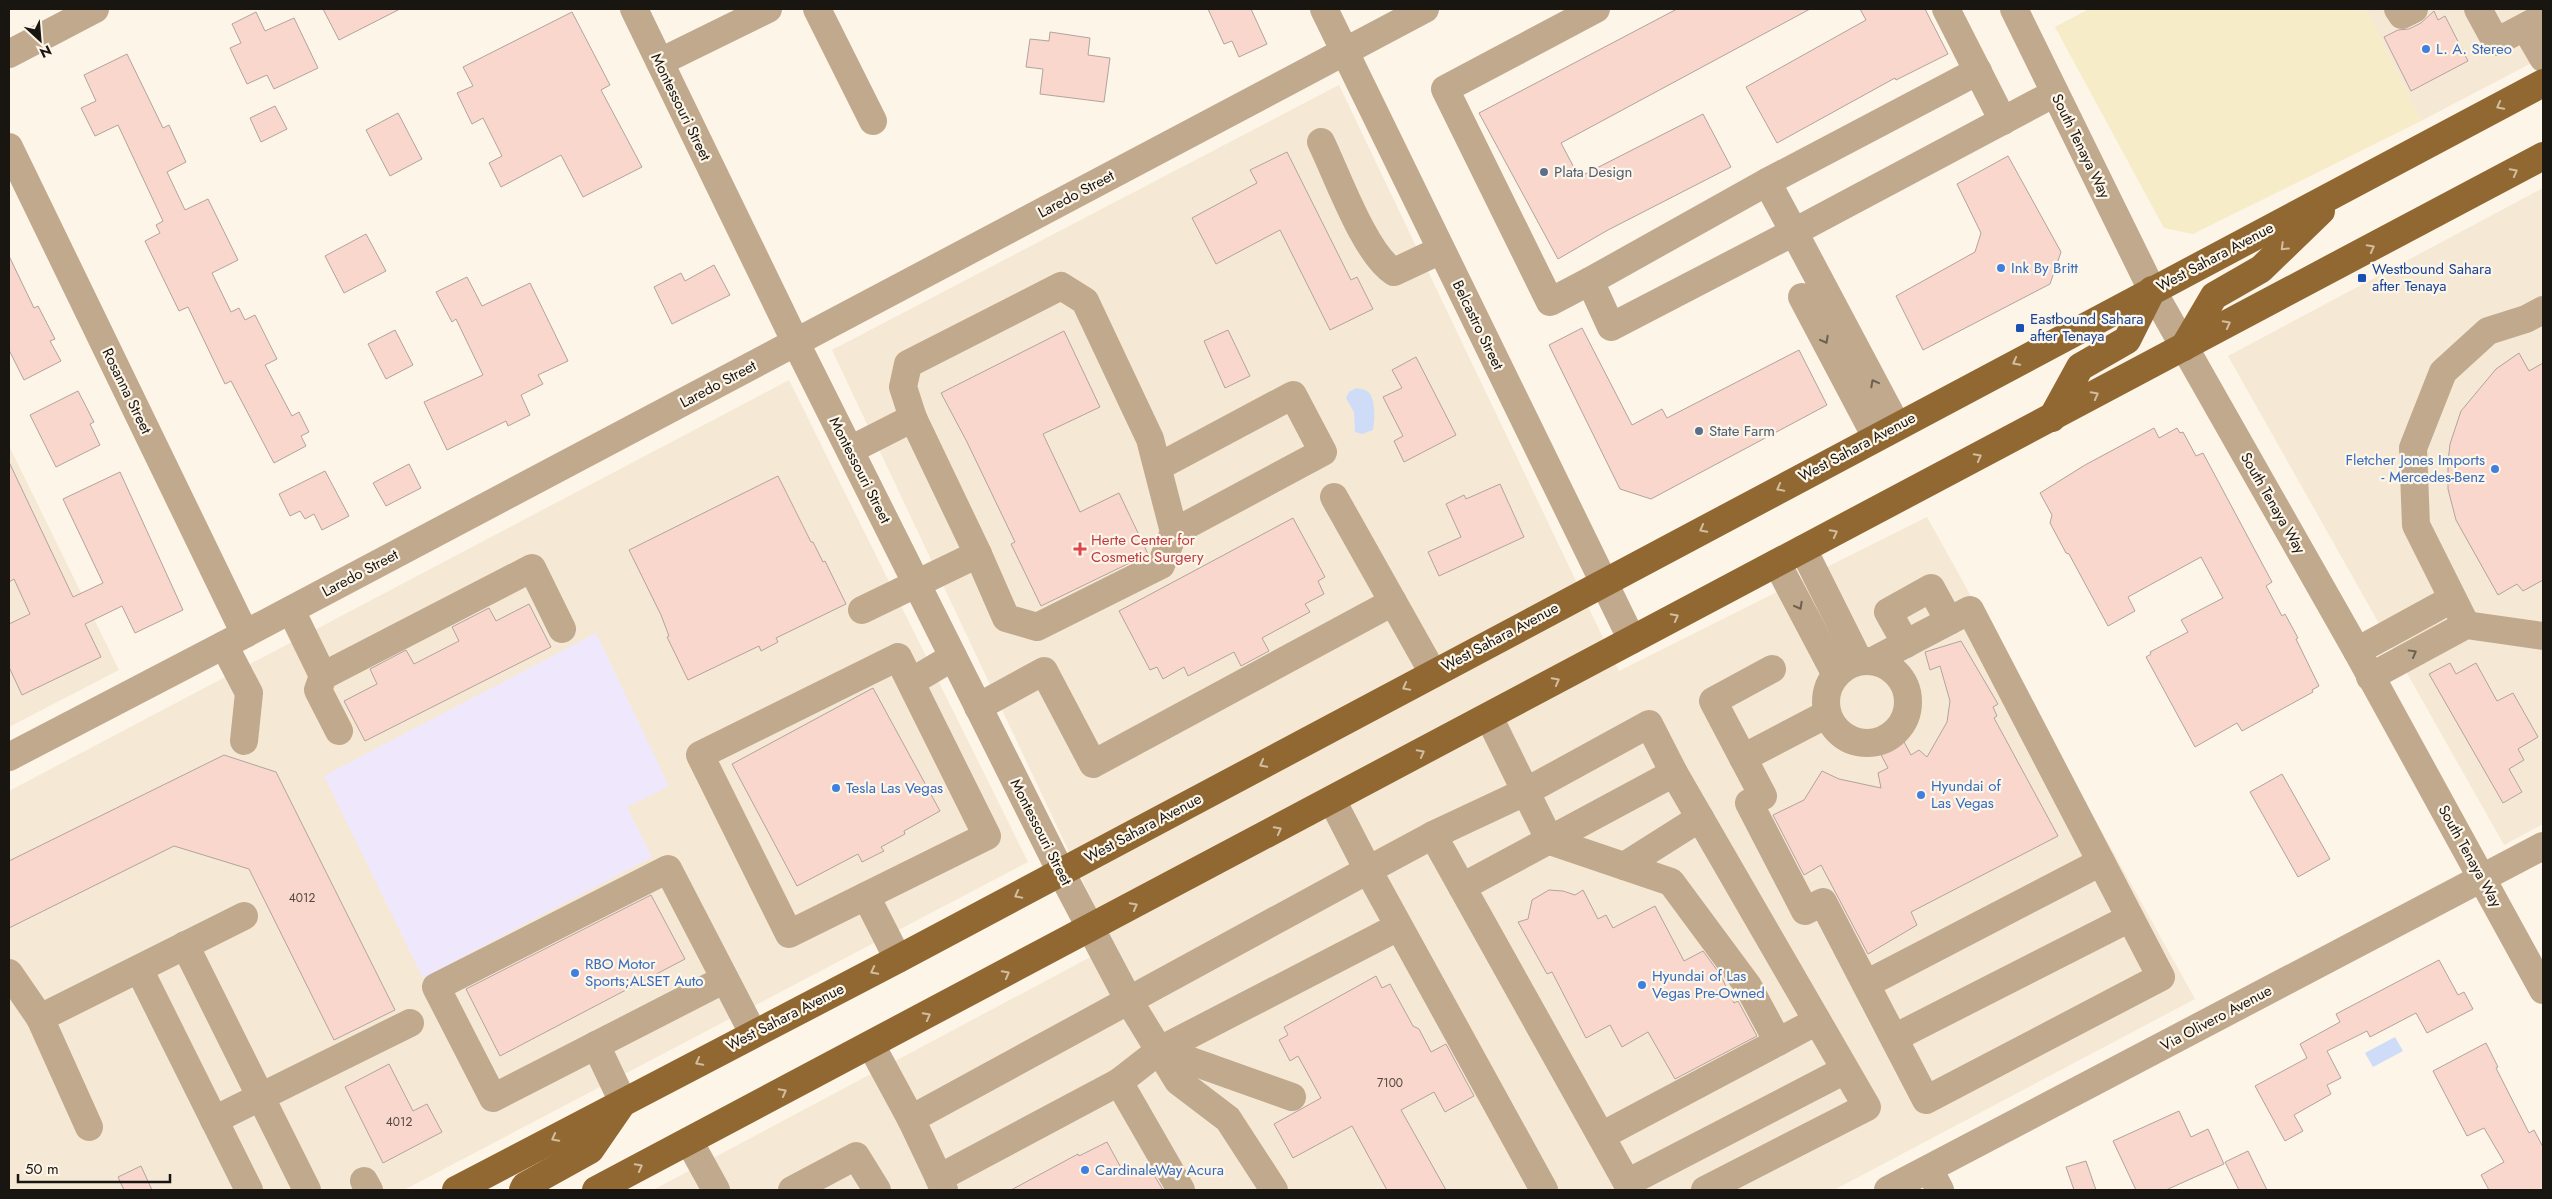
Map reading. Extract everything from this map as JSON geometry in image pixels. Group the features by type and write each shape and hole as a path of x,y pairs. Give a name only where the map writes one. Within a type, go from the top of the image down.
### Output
{"main road":[{"name":"West Sahara Avenue","path":"456,1190 753,1033 898,959 2543,83"},
{"path":"596,1190 1092,929 2543,156"},
{"path":"2184,347 2214,296 2261,269 2344,189"},
{"path":"2052,418 2080,367 2127,340 2152,290"},
{"path":"523,1190 525,1186 590,1150 623,1102"}],"street":[{"path":"9,54 96,9"},
{"name":"Montessouri Street","path":"634,9 796,343 1061,872 1129,1001 1178,1081 1228,1119 1274,1190"},
{"path":"660,62 768,9"},
{"path":"817,9 873,121"},
{"name":"Belcastro Street","path":"1324,9 1632,640"},
{"name":"Laredo Street","path":"9,755 291,610 1426,9"},
{"path":"1596,9 1444,90 1550,302 1767,182 1978,71"},
{"path":"1946,9 2003,121"},
{"name":"South Tenaya Way","path":"2014,9 2054,94 2152,290 2357,651 2483,877 2543,990"},
{"path":"2398,9 2402,15 2414,9"},
{"path":"2478,9 2496,42 2539,15 2543,58"},
{"path":"1590,281 1611,327 2054,94"},
{"path":"1321,142 1368,242 1384,266 1394,272 1441,250"},
{"name":"Rosanna Street","path":"9,147 234,640 249,693 244,741"},
{"path":"1767,182 1794,232 1813,292 1887,431"},
{"path":"1061,286 1085,301 1150,439 1174,532 1160,565 1037,627 1006,618 914,418 903,387 908,364 1061,286"},
{"path":"2466,624 2416,525 2413,448 2443,372 2488,331 2526,319 2543,310"},
{"path":"1158,467 1293,395 1323,452 1174,532"},
{"path":"850,450 914,418"},
{"path":"1334,497 1433,673"},
{"path":"1772,669 1713,701 1763,796 1749,803 1805,911 1823,902 1926,1100 2161,977 1970,610 1906,644 1866,661 1846,666 1828,686 1825,700 1827,714 1832,726 1842,736 1854,742 1868,744 1882,741 1893,734 1902,724 1908,711 1908,698 1905,684 1897,673 1886,665 1866,661 1803,549"},
{"path":"862,610 978,554"},
{"path":"1777,563 1836,675"},
{"path":"338,731 318,690 323,676 532,568 562,629"},
{"path":"1906,644 1888,612 1931,588 1949,621"},
{"path":"2357,651 2452,599"},
{"path":"978,706 1044,671 1093,764 1393,602"},
{"path":"291,610 323,676"},
{"path":"2370,677 2466,624 2543,636"},
{"path":"898,657 911,682 987,836 789,934 700,755 898,657"},
{"path":"911,682 953,657"},
{"path":"1743,758 1827,714"},
{"path":"1489,717 1550,841 1671,882 1748,986 1778,1042"},
{"path":"911,1119 1433,835 1526,792 1649,724 1674,773 1867,1107 1705,1190"},
{"path":"1462,887 1674,773"},
{"path":"1332,800 1398,927 1544,1190"},
{"path":"1624,866 1700,818"},
{"path":"1433,835 1629,1186 1846,1070"},
{"name":"Via Olivero Avenue","path":"1888,1190 1934,1180 2483,877 2543,846"},
{"path":"1866,984 2101,862"},
{"path":"725,979 493,1098 436,987 668,868 753,1033"},
{"path":"866,896 898,959"},
{"path":"40,1018 244,916"},
{"path":"1894,1038 2130,918"},
{"path":"871,1046 911,1119 941,1184 1119,1082 1160,1050 1398,927"},
{"path":"185,946 307,1190"},
{"path":"138,969 249,1190"},
{"path":"9,973 40,1018 88,1127"},
{"path":"1601,1136 1817,1020"},
{"path":"214,1120 410,1023"},
{"path":"596,1045 623,1102"},
{"path":"1160,1050 1292,1097"},
{"path":"1119,1082 1181,1190"},
{"path":"689,1141 716,1190"},
{"path":"792,1190 856,1156 876,1190"}],"shaded area":[{"path":"2366,9 2543,9 2543,57 2421,121"},
{"path":"1339,85 1619,671 1927,517 2195,999 1834,1190 653,1190 1113,945 832,350"},
{"path":"2543,188 2543,824 2504,845 2228,356"},
{"path":"789,380 1028,862 404,1190 9,1190 9,791"},
{"path":"9,446 119,670 9,727"},
{"path":"596,633 669,786 627,807 652,857 423,978 324,776"}],"sand":[{"path":"2089,9 2366,9 2421,121 2193,234 2164,228 2055,27"}],"water":[{"path":"1356,388 1367,391 1373,403 1373,430 1362,434 1355,432 1354,412 1346,398 1349,392"},
{"path":"2395,1037 2403,1051 2373,1067 2365,1053"}],"building":[{"path":"323,9 400,9 339,40"},
{"path":"1208,9 1251,9 1267,44 1239,57 1232,41 1224,44"},
{"path":"1677,9 1810,9 1561,143 1579,177 1703,114 1731,167 1608,230 1558,259 1479,113"},
{"path":"1860,9 1925,9 1948,54 1896,80 1895,78 1777,143 1746,87 1866,20"},
{"name":"L. A. Stereo","path":"2434,11 2438,20 2445,16 2468,61 2411,91 2384,37 2398,30 2409,29 2421,23"},
{"path":"256,12 265,31 294,18 318,68 274,89 267,75 247,84 230,48 241,43 232,24"},
{"path":"572,12 610,85 601,90 642,167 583,197 561,155 501,187 489,163 502,156 483,118 472,124 457,93 473,86 463,67"},
{"path":"1050,32 1090,38 1088,55 1110,58 1104,102 1040,94 1043,69 1026,67 1030,39 1049,41"},
{"path":"127,54 163,128 169,125 186,162 167,172 185,210 208,199 238,260 212,273 231,312 239,308 245,320 255,315 277,359 265,365 292,416 299,412 309,432 301,436 306,446 274,463 231,381 225,384 188,307 179,311 145,241 160,233 156,225 163,221 118,125 95,136 81,108 96,101 84,75"},
{"path":"275,106 287,129 261,142 250,118"},
{"path":"398,113 422,159 390,176 366,130"},
{"path":"1287,152 1351,280 1357,277 1373,309 1330,330 1280,230 1216,264 1192,218 1257,183 1250,170"},
{"name":"Ink By Britt","path":"2008,156 2061,252 2050,284 1923,350 1896,296 1975,252 1981,233 1957,184"},
{"path":"366,234 386,271 344,293 325,256"},
{"path":"9,256 34,308 38,306 55,339 50,341 61,361 24,380 9,350"},
{"path":"714,265 730,295 672,324 654,287 681,273 685,281"},
{"path":"467,277 482,306 530,283 568,361 538,375 543,384 521,395 530,415 508,426 506,421 447,450 424,402 483,375 456,319 452,322 436,292"},
{"name":"State Farm","path":"1582,328 1632,425 1662,409 1667,418 1799,350 1827,405 1651,499 1620,489 1549,345"},
{"path":"395,330 413,365 386,379 368,344"},
{"path":"1228,330 1250,376 1225,388 1204,341"},
{"path":"1064,331 1100,407 1043,434 1080,512 1119,493 1148,554 1041,606 1011,544 1015,542 941,393"},
{"name":"Fletcher Jones Imports - Mercedes-Benz","path":"2519,353 2529,371 2543,363 2543,580 2523,591 2517,584 2498,595 2456,520 2448,489 2448,462 2450,444 2461,411 2496,369"},
{"path":"1416,357 1456,435 1404,462 1394,441 1403,436 1383,397 1402,388 1392,370"},
{"path":"78,391 94,422 90,424 100,445 56,467 30,415"},
{"path":"2154,428 2159,438 2177,428 2180,433 2183,432 2196,456 2203,453 2272,582 2266,586 2282,616 2285,614 2298,638 2296,639 2319,686 2312,690 2313,692 2242,731 2237,723 2195,747 2146,657 2151,654 2150,652 2188,632 2181,620 2223,598 2201,557 2128,597 2135,611 2108,626 2050,523 2052,515 2040,493 2085,465"},
{"path":"9,462 73,597 103,583 63,499 120,472 183,610 135,633 122,606 85,624 101,657 22,695 9,667 9,624 30,614 14,579 9,582"},
{"path":"409,464 421,488 386,506 373,483"},
{"path":"325,471 349,516 322,530 314,514 305,519 300,511 290,516 279,494"},
{"path":"778,476 811,542 813,542 823,562 825,561 846,604 776,638 778,642 761,651 759,646 688,680 667,637 669,636 661,615 629,550"},
{"path":"1500,484 1524,537 1439,576 1428,552 1461,537 1446,504 1464,495 1466,499"},
{"path":"1293,518 1325,577 1318,581 1324,594 1305,604 1310,612 1262,638 1269,651 1241,666 1234,652 1188,676 1184,667 1163,679 1157,667 1150,670 1119,611"},
{"path":"529,604 551,647 365,741 344,701 377,684 370,669 406,650 414,664 459,641 452,627 489,608 496,621"},
{"name":"Hyundai of Las Vegas","path":"1961,641 1998,704 1993,707 1997,716 1994,718 2058,836 1911,912 1917,925 1868,954 1821,865 1804,875 1773,815 1804,800 1822,771 1839,779 1881,788 1878,773 1888,768 1878,749 1902,738 1911,755 1919,750 1927,757 1947,722 1950,701 1940,666 1930,670 1925,652"},
{"path":"2450,663 2456,674 2476,663 2497,701 2513,693 2538,737 2518,749 2524,760 2509,769 2522,792 2503,803 2429,674"},
{"name":"Tesla Las Vegas","path":"873,688 940,811 904,831 905,834 881,847 884,851 862,862 858,854 797,886 732,764"},
{"path":"224,755 276,772 395,1010 334,1040 249,869 174,846 9,928 9,861"},
{"path":"2282,774 2330,859 2298,877 2250,792"},
{"name":"Hyundai of Las Vegas Pre-Owned","path":"1549,890 1563,891 1575,895 1583,890 1598,919 1606,915 1613,928 1655,906 1684,961 1703,951 1720,974 1734,1003 1738,1001 1757,1036 1675,1079 1648,1032 1622,1047 1610,1025 1586,1038 1552,972 1547,974 1518,922 1528,919 1532,900"},
{"name":"RBO Motor Sports;ALSET Auto","path":"651,895 685,959 500,1056 466,989"},
{"path":"2439,960 2458,995 2464,992 2473,1009 2427,1033 2416,1013 2370,1037 2367,1031 2327,1051 2341,1078 2327,1085 2331,1094 2294,1115 2303,1131 2285,1141 2255,1086 2307,1058 2300,1044 2340,1022 2336,1014"},
{"path":"1376,976 1382,988 1390,984 1413,1026 1419,1029 1431,1052 1446,1044 1474,1096 1445,1112 1434,1092 1401,1110 1446,1190 1387,1190 1352,1126 1293,1158 1274,1124 1321,1098 1298,1056 1290,1061 1279,1040 1288,1035 1284,1027"},
{"path":"2486,1043 2498,1067 2496,1068 2529,1133 2534,1130 2543,1147 2543,1190 2489,1190 2481,1175 2504,1162 2484,1128 2467,1136 2433,1071"},
{"path":"389,1064 413,1111 427,1104 442,1132 383,1163 345,1087"},
{"path":"2179,1111 2191,1137 2208,1129 2224,1164 2166,1190 2136,1190 2113,1141"},
{"name":"CardinaleWay Acura","path":"1107,1142 1126,1177 1148,1165 1163,1190 1011,1190 1078,1154 1079,1156"},
{"path":"2248,1151 2267,1190 2239,1190 2225,1162"},
{"path":"2086,1161 2096,1190 2074,1190 2066,1167"},
{"path":"141,1166 152,1190 124,1190 118,1177"}],"place":[{"name":"L. A. Stereo","path":"2426,49"},
{"name":"Plata Design","path":"1544,172"},
{"name":"Ink By Britt","path":"2001,268"},
{"name":"Westbound Sahara after Tenaya","path":"2362,278"},
{"name":"Eastbound Sahara after Tenaya","path":"2020,328"},
{"name":"State Farm","path":"1699,431"},
{"name":"Fletcher Jones Imports - Mercedes-Benz","path":"2495,469"},
{"name":"Herte Center for Cosmetic Surgery","path":"1080,549"},
{"name":"Tesla Las Vegas","path":"836,788"},
{"name":"Hyundai of Las Vegas","path":"1921,795"},
{"name":"RBO Motor Sports;ALSET Auto","path":"575,973"},
{"name":"Hyundai of Las Vegas Pre-Owned","path":"1642,985"},
{"name":"CardinaleWay Acura","path":"1085,1170"}]}
